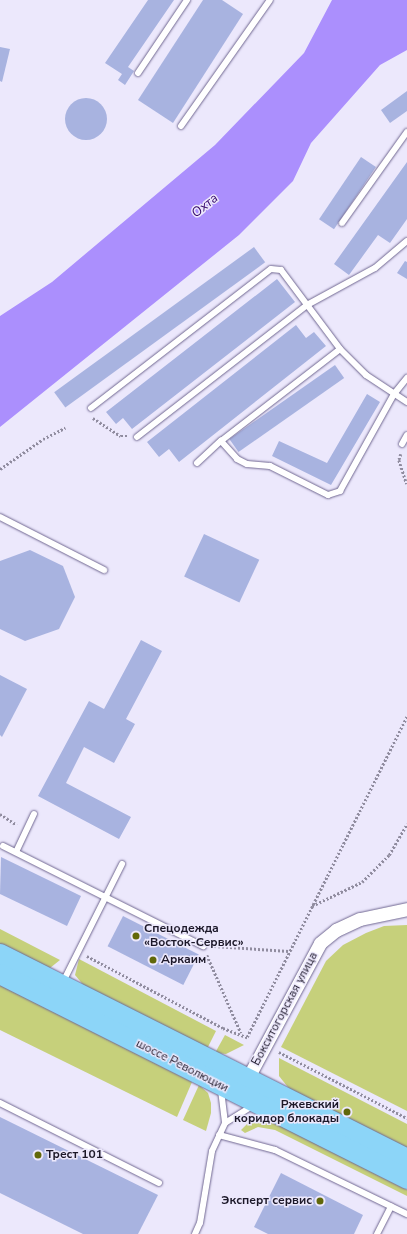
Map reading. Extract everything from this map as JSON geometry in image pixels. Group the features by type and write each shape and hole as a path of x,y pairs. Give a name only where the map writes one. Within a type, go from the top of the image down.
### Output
{"main road":[{"name":"шоссе Революции","path":"0,954 62,985 248,1093 407,1179"},
{"name":"шоссе Революции","path":"0,974 221,1086 248,1093 407,1159"}],"street":[{"name":"Бокситогорская улица","path":"248,1093 320,943 336,930 360,919 407,909"}],"lane":[{"path":"138,73 187,0"},
{"path":"181,126 270,0"},
{"path":"342,223 407,132"},
{"path":"137,437 307,305 375,268 407,241"},
{"path":"91,408 271,269 281,270 340,349 366,375 407,402"},
{"path":"197,463 221,441 340,349"},
{"path":"221,441 237,459 247,464 270,466 328,495 340,491 394,394 407,378"},
{"path":"402,444 407,435"},
{"path":"0,517 104,570"},
{"path":"16,852 34,814"},
{"path":"3,846 203,946"},
{"path":"62,985 122,864"},
{"path":"221,1086 225,1123"},
{"path":"195,1234 200,1223 212,1151 225,1123 248,1093"},
{"path":"0,1103 159,1183"},
{"path":"219,1134 275,1150 407,1214"},
{"path":"377,1234 391,1206"}],"path":[{"path":"91,408 94,421 121,436 137,437"},
{"path":"0,469 43,439 65,428"},
{"path":"402,444 400,460 407,484"},
{"path":"78,952 224,1028 247,1037 289,950 407,716"},
{"path":"0,814 26,831"},
{"path":"311,906 362,882 389,855 407,824"},
{"path":"242,1034 203,946 289,950"},
{"path":"279,1052 407,1118"}],"green space":[{"path":"407,925 407,1111 281,1047 326,961 343,945 366,933 384,926"},
{"path":"0,929 60,960 50,968 0,945"},
{"path":"79,959 216,1031 207,1049 85,987 75,975"},
{"path":"0,985 192,1082 177,1117 0,1030"},
{"path":"225,1035 244,1045 226,1054 215,1053"},
{"path":"279,1058 407,1124 407,1150 291,1091 279,1076"},
{"path":"199,1085 208,1093 211,1103 211,1113 206,1131 183,1120"},
{"path":"266,1121 283,1127 407,1190 407,1196 275,1130 258,1127 245,1133 241,1130 247,1124"}],"water":[{"name":"Охта","path":"332,0 407,0 407,50 380,65 311,143 293,181 239,235 0,427 0,316 52,282 215,145 304,53"}],"building":[{"path":"148,0 174,0 128,67 134,71 125,85 118,80 122,74 105,63"},
{"path":"203,0 222,0 243,14 173,123 138,100"},
{"path":"0,47 10,49 2,82 0,81"},
{"path":"407,91 407,111 390,123 381,110"},
{"path":"86,98 101,104 107,119 101,134 86,140 71,134 65,119 71,104"},
{"path":"361,157 376,167 334,229 319,219"},
{"path":"407,162 407,219 390,243 378,235 349,275 334,264"},
{"path":"254,247 265,262 65,408 54,392"},
{"path":"405,261 407,262 407,279 397,273"},
{"path":"277,279 295,302 132,429 123,418 116,424 106,412"},
{"path":"296,325 306,338 314,332 326,346 179,462 169,449 159,457 147,442"},
{"path":"335,365 344,378 239,452 229,439"},
{"path":"367,394 380,402 331,485 272,456 279,441 327,463"},
{"path":"204,534 259,560 239,602 184,577"},
{"path":"30,550 63,566 75,597 59,629 25,641 0,629 0,561"},
{"path":"141,640 162,651 126,719 135,724 114,763 84,747 66,783 131,817 119,839 38,796 89,701 104,709"},
{"path":"0,675 27,689 2,737 0,735"},
{"path":"1,857 81,896 67,926 0,894"},
{"path":"123,916 199,955 183,985 108,946"},
{"name":"Трест 101","path":"0,1117 158,1195 138,1234 83,1234 0,1193"},
{"path":"281,1173 363,1215 354,1234 268,1234 254,1227"}],"place":[{"name":"Спецодежда «Восток-Сервис»","path":"136,936"},
{"name":"Аркаим","path":"153,960"},
{"name":"Ржевский коридор блокады","path":"347,1112"},
{"name":"Трест 101","path":"38,1155"},
{"name":"Эксперт сервис","path":"320,1201"}]}
